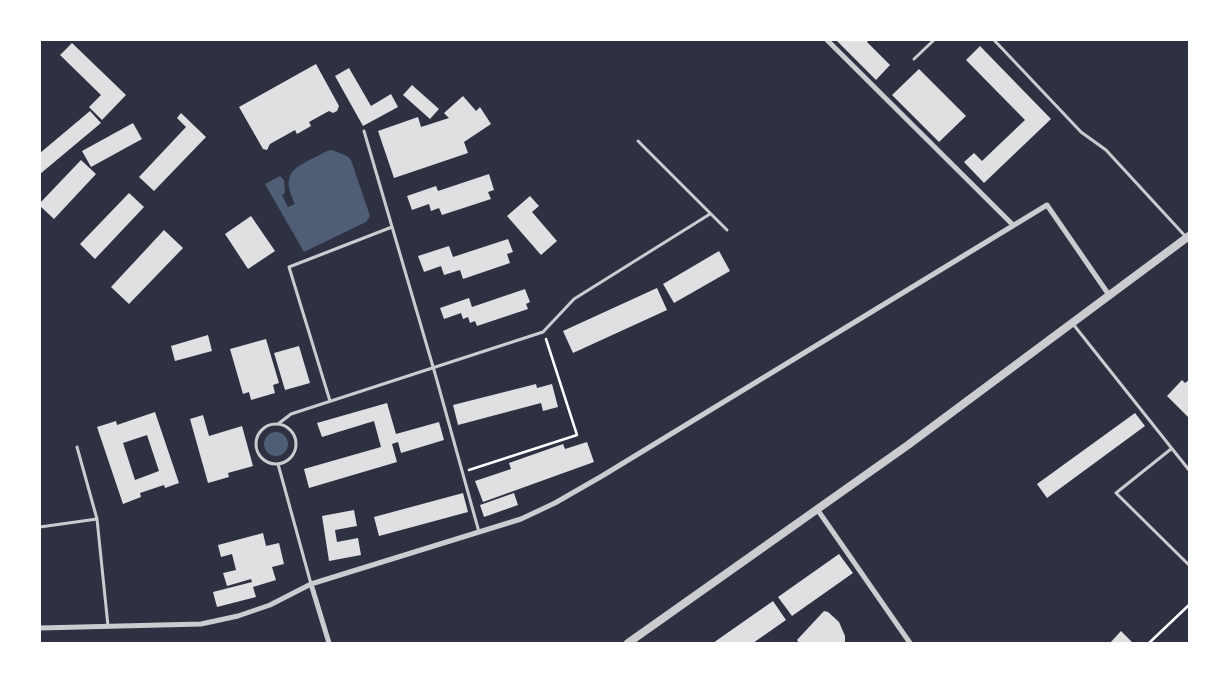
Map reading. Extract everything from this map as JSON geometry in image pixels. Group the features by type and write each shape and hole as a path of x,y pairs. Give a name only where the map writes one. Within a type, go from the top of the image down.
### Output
{"street":[{"path":"826,40 1013,225"},
{"path":"40,628 201,624 238,616 270,605 311,584 521,519 563,498 1047,205 1109,295"},
{"path":"628,643 908,445 1188,237"},
{"path":"817,509 910,643"},
{"path":"311,584 329,643"}],"lane":[{"path":"914,59 934,40"},
{"path":"994,40 1081,132 1106,150 1188,237"},
{"path":"364,131 434,368 479,532"},
{"path":"638,141 726,230"},
{"path":"278,424 292,414 544,332 574,299 710,214"},
{"path":"330,401 289,267 392,227"},
{"path":"1072,323 1189,470"},
{"path":"278,424 292,432 296,447 288,460 278,464 266,462 256,450 258,435 263,429 270,425 278,424"},
{"path":"77,447 97,519 109,627"},
{"path":"1171,449 1116,493 1189,565"},
{"path":"278,464 311,584"},
{"path":"40,527 97,519"}],"path":[{"path":"462,472 577,435 544,332"},
{"path":"1149,643 1189,605"}],"water":[{"path":"332,150 347,156 351,160 370,216 366,222 304,252 265,184 280,176 284,180 285,193 282,195 288,207 295,204 290,192 289,183 290,176 294,170 300,165"},
{"path":"276,432 285,435 288,444 285,453 276,456 267,453 264,444 267,435"}],"building":[{"path":"836,40 869,40 867,42 890,65 876,80"},
{"path":"72,43 126,95 102,120 89,107 101,95 60,55"},
{"path":"980,46 1051,119 984,183 964,162 974,153 982,161 1025,120 966,60"},
{"path":"316,64 339,106 337,111 333,113 329,111 309,122 311,126 297,134 295,130 270,144 267,150 263,149 239,107"},
{"path":"349,68 371,106 391,94 398,107 363,126 335,76"},
{"path":"919,69 966,116 939,142 892,95"},
{"path":"412,85 439,109 430,119 403,95"},
{"path":"463,96 476,111 480,107 491,124 464,142 468,153 394,178 378,131 418,117 421,127 449,118 444,113"},
{"path":"90,111 101,123 40,174 40,153"},
{"path":"181,113 206,137 154,191 139,177 186,127 177,118"},
{"path":"133,123 142,139 91,167 82,151"},
{"path":"81,160 96,174 54,219 40,206 40,203"},
{"path":"489,174 494,190 488,192 491,199 442,215 439,208 431,211 429,204 412,210 407,196 436,186 438,191"},
{"path":"129,193 144,207 95,259 80,244"},
{"path":"530,196 539,206 532,212 557,241 541,255 507,216"},
{"path":"251,216 275,251 248,269 225,234"},
{"path":"164,230 183,248 129,304 111,287"},
{"path":"508,239 513,252 507,254 510,263 463,279 460,270 444,275 441,266 424,272 418,256 449,246 453,257"},
{"path":"719,251 730,271 674,303 663,284"},
{"path":"657,288 667,310 573,353 563,331"},
{"path":"525,289 530,302 526,304 528,309 477,326 475,321 470,323 468,317 463,319 461,313 444,319 440,308 469,298 472,307"},
{"path":"208,335 212,351 175,361 171,346"},
{"path":"266,339 279,383 273,385 275,393 251,400 249,392 243,394 230,349"},
{"path":"299,346 310,383 285,390 274,353"},
{"path":"1182,380 1185,383 1189,380 1189,418 1167,396"},
{"path":"536,384 537,388 552,384 558,407 543,411 541,403 458,425 453,405"},
{"path":"387,403 396,434 439,422 444,440 401,453 398,442 392,444 397,462 309,488 304,469 381,447 374,421 322,437 317,423"},
{"path":"155,412 179,483 165,488 164,485 140,493 141,497 123,504 97,427 116,421 117,425","holes":["147,435 159,471 135,480 123,443"]},
{"path":"1135,413 1145,426 1047,498 1037,484"},
{"path":"203,415 209,436 242,426 253,466 228,473 229,477 208,483 190,419"},
{"path":"587,442 594,462 483,502 475,481 511,469 509,463 563,444 565,449"},
{"path":"463,493 468,512 379,536 374,517"},
{"path":"514,493 518,505 484,517 480,505"},
{"path":"354,510 357,526 335,530 337,542 358,538 361,555 329,561 322,516"},
{"path":"263,533 266,546 279,543 284,564 272,567 276,580 253,587 256,597 217,607 213,592 252,582 251,579 227,586 223,573 236,570 232,554 221,557 218,545"},
{"path":"839,554 853,573 792,616 778,597"},
{"path":"773,601 786,620 753,643 713,643"},
{"path":"824,611 828,612 839,622 845,636 845,643 799,643 797,640"},
{"path":"1121,631 1133,643 1110,643"}]}
